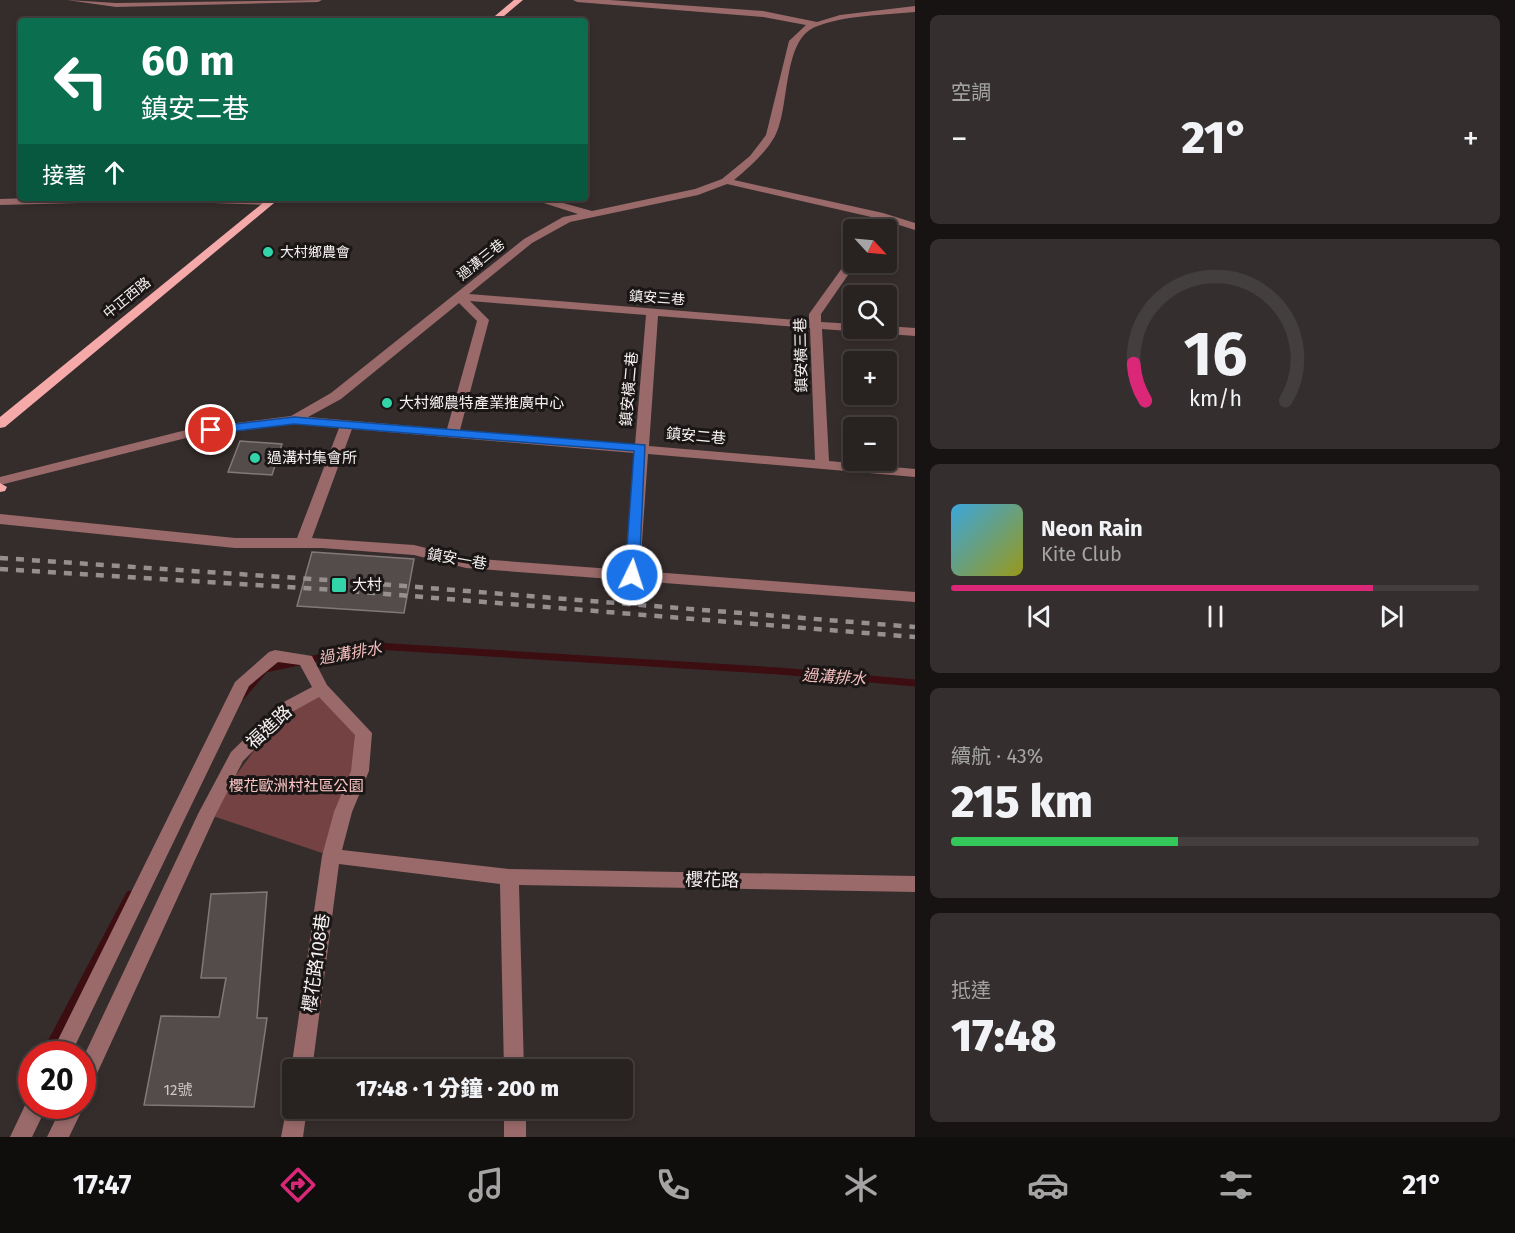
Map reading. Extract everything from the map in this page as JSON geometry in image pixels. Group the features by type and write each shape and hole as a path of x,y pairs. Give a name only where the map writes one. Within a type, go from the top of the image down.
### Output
{"main road":[{"path":"497,18 519,0"},
{"name":"中正西路","path":"0,424 272,201"}],"street":[{"path":"71,0 116,5 318,0"},
{"path":"577,0 763,14 816,24"},
{"name":"過溝三巷","path":"0,481 190,433 294,420 336,396 528,241 567,219 698,192 726,181 754,158 771,135 793,41 816,24 840,18 915,9"},
{"path":"726,181 883,216 915,227"},
{"path":"0,202 38,201"},
{"path":"544,201 589,214"},
{"name":"鎮安橫三巷","path":"822,463 815,314 844,273"},
{"path":"453,433 483,320 459,297"},
{"name":"鎮安三巷","path":"459,297 843,327"},
{"name":"鎮安橫二巷","path":"632,575 652,313"},
{"path":"897,331 915,332"},
{"name":"鎮安二巷","path":"294,420 822,463 915,473"},
{"path":"303,543 347,424"},
{"name":"鎮安一巷","path":"0,519 235,543 303,543 414,550 466,563 915,597"},
{"path":"67,1041 243,682 275,656 306,660 321,688"},
{"name":"櫻花路108巷","path":"303,1059 331,856 343,812 360,771 364,733 321,688"},
{"name":"福進路","path":"96,1054 207,814 237,757 286,708 321,688"},
{"name":"櫻花路","path":"331,856 510,877 915,884"},
{"path":"510,877 514,1059"},
{"path":"21,1137 30,1119"},
{"path":"58,1137 66,1119"},
{"path":"292,1137 294,1119"},
{"path":"515,1119 515,1137"}],"green space":[{"name":"櫻花歐洲村社區公園","path":"321,689 364,733 331,856 207,814 286,708"}],"building":[{"name":"過溝村集會所","path":"240,441 282,444 272,475 228,472"},
{"path":"312,552 414,559 404,613 297,606"},
{"path":"267,892 257,1018 267,1018 254,1107 144,1105 161,1016 219,1017 226,978 201,978 211,894"}],"waterway":[{"name":"過溝排水","path":"241,697 265,669 376,646 779,671 915,683"},
{"name":"過溝排水","path":"53,1041 130,895"}],"railway":[{"path":"0,558 342,581 915,627"},
{"path":"0,569 337,590 915,637"}],"place":[{"name":"大村鄉農會","path":"268,252"},
{"name":"大村鄉農特產業推廣中心","path":"387,403"},
{"name":"過溝村集會所","path":"255,458"},
{"name":"大村","path":"339,585"}],"route":[{"path":"211,430 294,420 641,448 632,575"}]}
